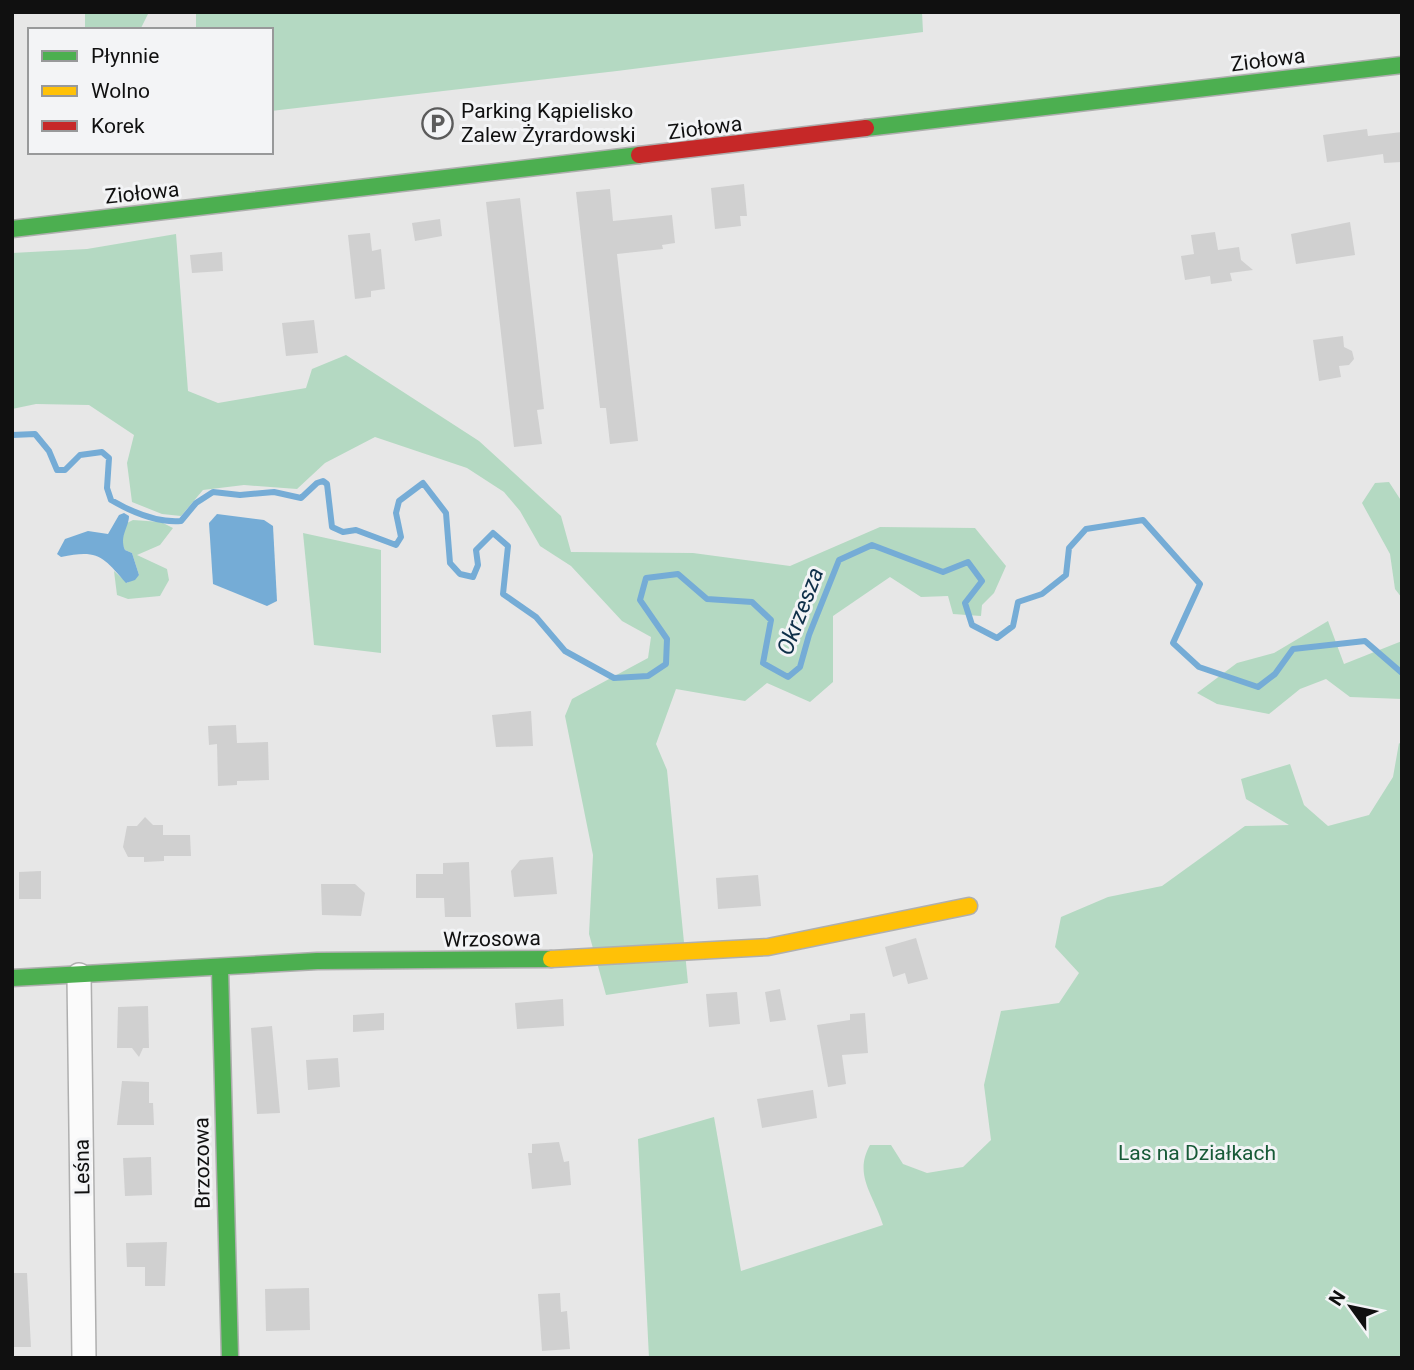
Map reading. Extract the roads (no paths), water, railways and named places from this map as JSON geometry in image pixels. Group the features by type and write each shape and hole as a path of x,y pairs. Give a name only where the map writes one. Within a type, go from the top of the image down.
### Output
{"street":[{"name":"Ziołowa","path":"12,229 1402,65"},
{"name":"Wrzosowa","path":"12,978 317,961 581,959 768,947 968,906"},
{"name":"Brzozowa","path":"220,968 224,1211 230,1358"},
{"name":"Leśna","path":"79,975 84,1358"}],"water":[{"path":"124,513 129,516 123,545 125,550 132,553 139,575 135,580 126,583 99,557 84,554 61,557 57,554 65,539 88,531 108,534 119,515"},
{"path":"217,514 264,520 273,526 277,601 267,606 213,584 209,523"}],"waterway":[{"name":"Okrzesza","path":"12,435 35,434 49,451 57,470 65,470 80,455 102,452 109,458 107,488 111,500 135,512 163,520 181,521 196,503 213,492 240,495 274,492 301,498 323,481 327,484 332,527 343,532 356,530 396,545 401,537 396,513 399,501 423,483 446,513 450,563 460,574 473,577 478,565 476,550 493,533 508,546 503,594 536,617 565,651 614,678 648,676 666,664 667,639 640,600 646,578 678,574 707,599 752,602 771,620 763,663 788,677 800,667 809,635 839,560 872,545 943,572 968,562 982,581 965,603 972,625 997,638 1013,626 1018,602 1042,594 1066,575 1069,548 1086,529 1143,520 1200,584 1173,643 1199,667 1258,687 1275,674 1293,649 1365,641 1402,673"}],"place":[{"name":"Parking Kąpielisko Zalew Żyrardowski","path":"438,123"}],"park label":[{"name":"Las na Działkach","path":"1197,1153"}]}
